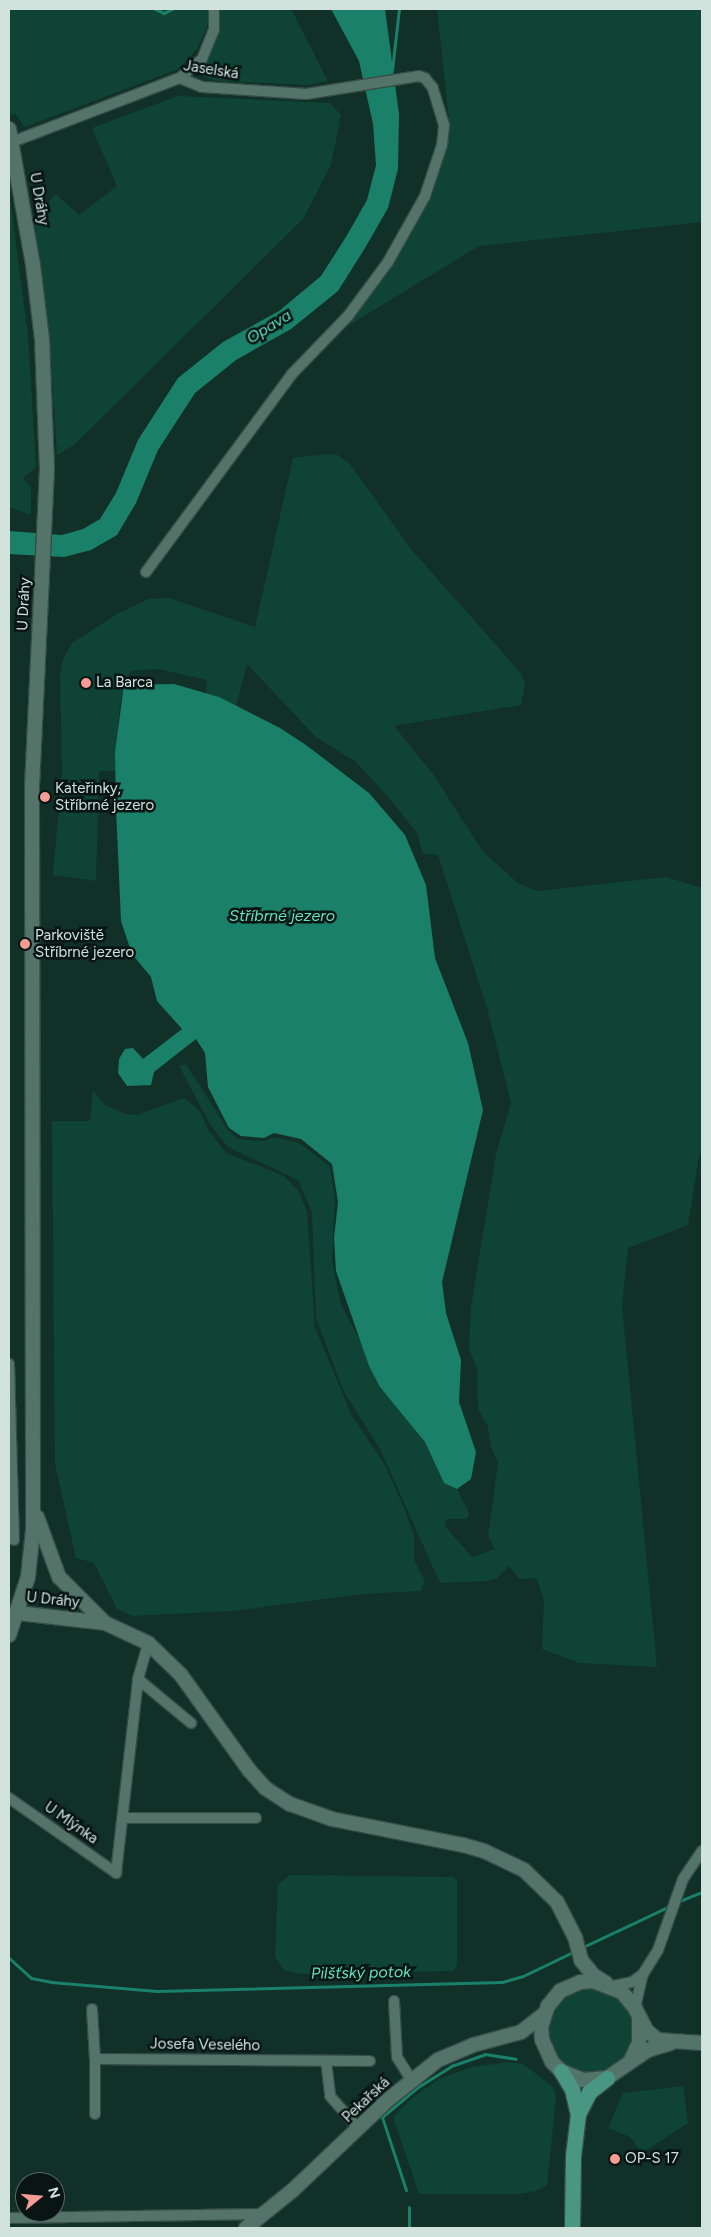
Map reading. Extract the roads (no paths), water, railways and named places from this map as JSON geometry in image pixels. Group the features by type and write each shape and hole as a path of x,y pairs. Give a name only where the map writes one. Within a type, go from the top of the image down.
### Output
{"main road":[{"path":"561,2071 572,2089 578,2114"},
{"path":"572,2228 573,2156 578,2114 589,2092 607,2078"}],"street":[{"path":"180,78 194,68 209,45 214,30 214,9"},
{"name":"Jaselská","path":"10,135 180,78 202,87 264,93 306,94 419,76 425,78 433,88 444,125 442,145 425,196 388,262 354,309 291,375 146,572"},
{"name":"U Dráhy","path":"10,135 33,264 42,339 47,476 32,783 33,1504 28,1577 13,1613 105,1623 148,1643 181,1675 249,1770 266,1788 290,1804 332,1819 463,1844 508,1861 535,1879 556,1902 575,1937 581,1960"},
{"path":"9,1364 14,1540"},
{"name":"U Dráhy","path":"33,1504 48,1554 59,1578 105,1623"},
{"path":"9,1635 13,1613"},
{"path":"148,1643 138,1678 122,1818 256,1818"},
{"path":"138,1678 191,1723"},
{"name":"U Mlýnka","path":"9,1798 116,1873 122,1818"},
{"path":"702,1851 681,1887 658,1950 643,1974 632,1982 610,1984 580,1982 568,1986 553,1998 544,2014 542,2040 546,2052 561,2071 583,2080 607,2078 648,2050 671,2043 702,2043"},
{"path":"568,1986 581,1960 593,1974 610,1984 637,2013 653,2036 671,2043"},
{"path":"628,2065 639,2043 637,2013 643,1974"},
{"path":"394,2001 397,2056 412,2081"},
{"path":"92,2009 95,2059 95,2114"},
{"name":"Pekařská","path":"246,2228 293,2190 412,2081 438,2060 473,2045 510,2037 531,2027 544,2014"},
{"path":"510,2037 524,2039 546,2052"},
{"name":"Josefa Veselého","path":"95,2059 370,2061"},
{"path":"326,2061 330,2096 359,2129"},
{"path":"9,2218 261,2214"}],"water":[{"name":"Opava","path":"331,9 385,9 399,114 398,169 388,208 365,248 338,291 291,329 236,360 195,393 158,450 136,503 117,535 91,550 64,557 9,554 9,531 62,535 83,529 100,519 116,493 138,440 178,378 223,342 279,311 321,276 346,237 367,200 376,165 373,124 359,61"},
{"name":"Stříbrné jezero","path":"174,684 219,697 280,728 306,745 369,793 405,835 426,885 435,958 468,1043 483,1110 442,1282 446,1313 461,1360 459,1402 476,1452 471,1479 457,1489 444,1483 425,1442 380,1387 369,1366 336,1271 334,1238 338,1202 332,1164 301,1139 274,1133 264,1138 241,1136 229,1128 208,1087 205,1053 196,1039 154,1072 151,1085 127,1086 118,1073 119,1059 125,1049 133,1048 143,1059 182,1029 157,1001 151,977 132,954 121,921 116,809 115,752 124,685"}],"waterway":[{"path":"155,9 164,13 172,9"},
{"path":"392,70 399,9"},
{"name":"Pilšťský potok","path":"677,1902 702,1892"},
{"name":"Pilšťský potok","path":"583,1947 672,1905"},
{"name":"Pilšťský potok","path":"9,1958 31,1978 51,1982 157,1991 502,1982 523,1976 575,1951"},
{"path":"406,2190 382,2117 418,2087 451,2066 485,2054 516,2059"},
{"path":"409,2207 409,2228"}],"place":[{"name":"La Barca","path":"86,683"},
{"name":"Kateřinky, Stříbrné jezero","path":"45,797"},
{"name":"Parkoviště Stříbrné jezero","path":"25,944"},
{"name":"OP-S 17","path":"615,2159"}]}
